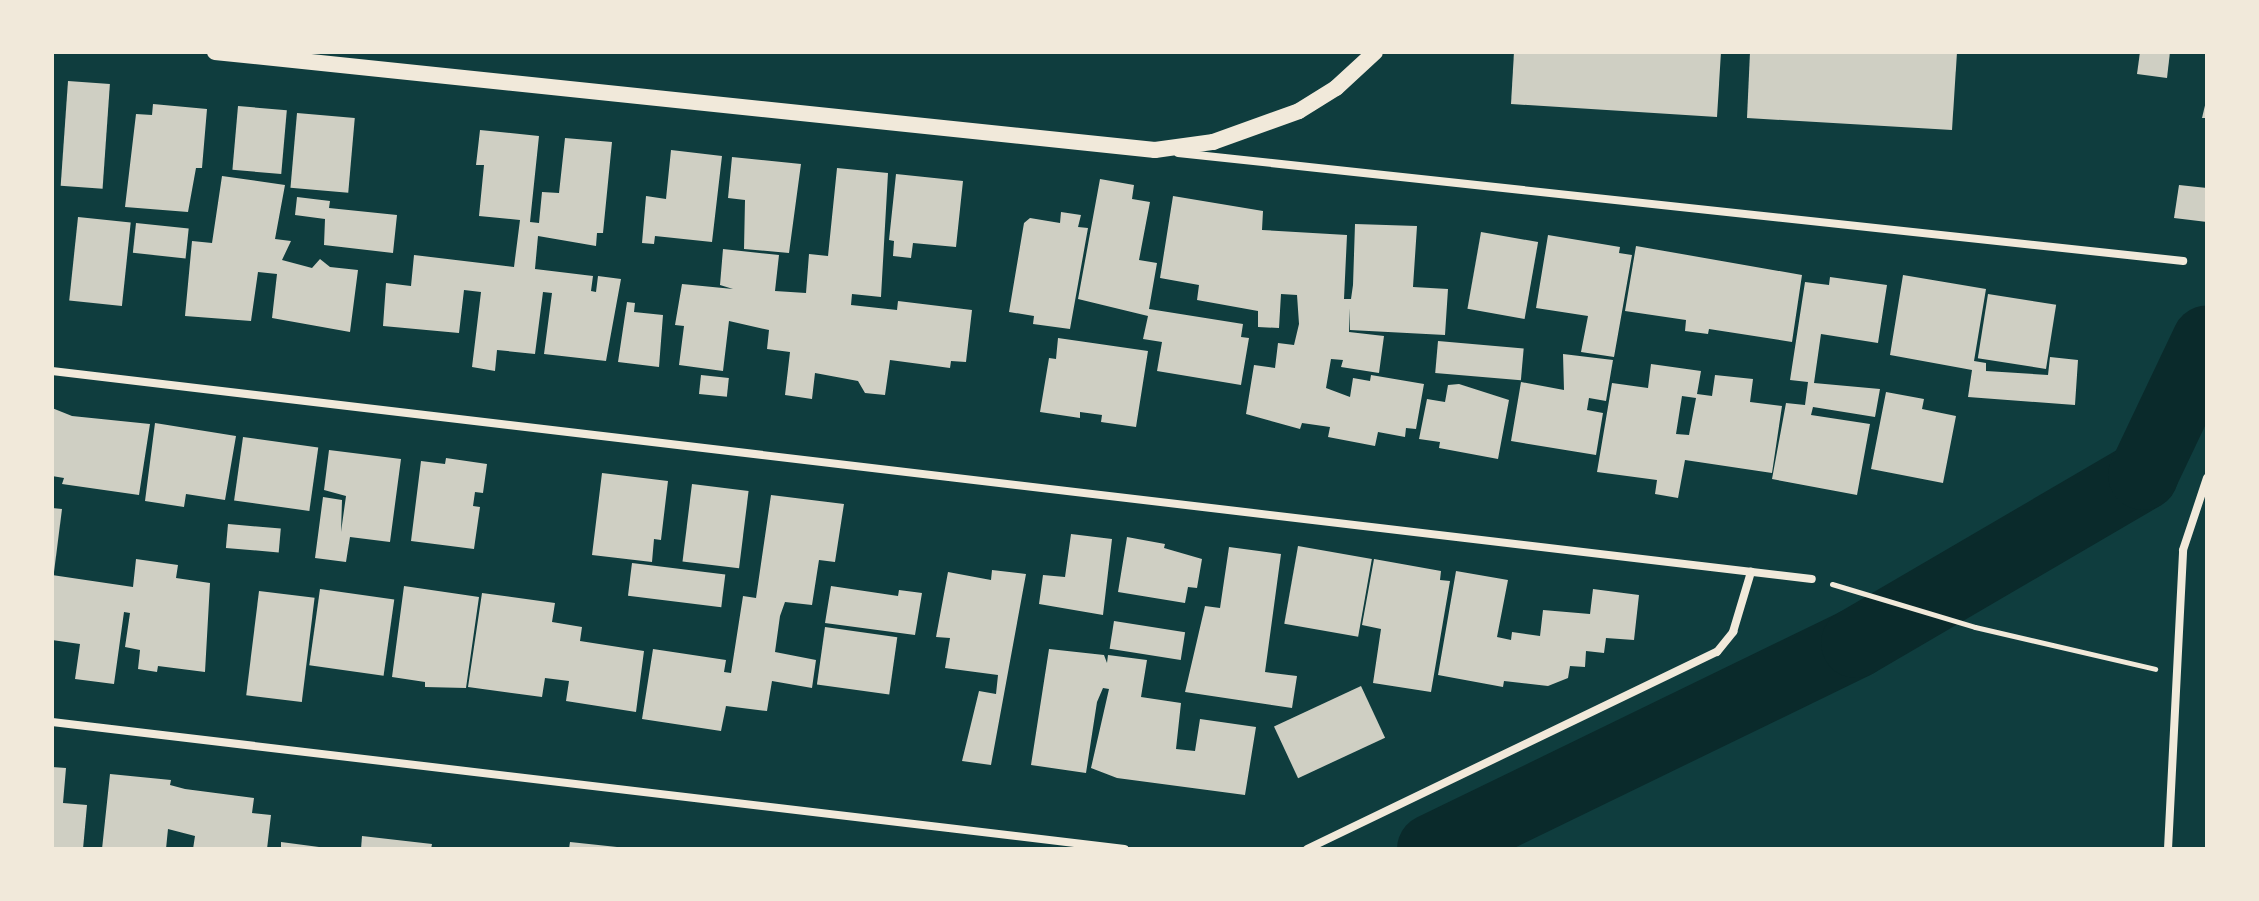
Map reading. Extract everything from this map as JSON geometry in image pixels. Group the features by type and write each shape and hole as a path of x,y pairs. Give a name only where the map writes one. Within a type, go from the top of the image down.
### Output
{"main road":[{"path":"215,52 1155,150 1213,142 1299,111 1336,88 1375,52"}],"street":[{"path":"1155,150 2183,261"},
{"path":"52,371 1812,579"},
{"path":"2168,849 2183,550 2192,511 2207,478"},
{"path":"1307,849 1717,652 1733,632 1751,572"},
{"path":"52,722 1125,849"}],"path":[{"path":"1812,579 1869,592 1975,627 2177,673"}],"building":[{"path":"1514,52 1721,52 1717,117 1511,104"},
{"path":"1750,52 1957,52 1952,130 1747,118"},
{"path":"2140,52 2170,52 2167,78 2137,74"},
{"path":"68,81 110,84 103,189 61,186"},
{"path":"2207,97 2207,118 2202,118"},
{"path":"153,104 207,109 202,168 196,168 188,212 125,207 136,114 152,115"},
{"path":"238,106 287,110 281,174 232,170"},
{"path":"297,113 355,118 348,193 290,188"},
{"path":"480,130 539,136 530,222 539,223 542,192 559,193 565,138 612,142 603,233 597,233 596,246 538,236 535,269 593,276 591,291 596,292 598,276 621,279 606,361 544,354 552,293 543,292 535,354 497,350 495,371 472,367 481,292 464,290 459,333 383,326 386,283 411,286 414,255 514,267 520,220 479,216 484,165 476,165"},
{"path":"671,150 722,156 712,242 655,236 654,244 642,243 646,196 666,199"},
{"path":"732,157 801,164 789,253 744,249 745,200 728,198"},
{"path":"837,168 888,173 881,297 852,294 851,305 897,310 898,301 972,310 966,362 951,361 950,368 890,360 885,395 865,393 858,381 815,373 812,399 785,395 790,352 767,349 769,330 729,321 723,371 679,365 684,326 675,325 682,284 733,289 720,285 723,249 779,255 775,291 806,293 809,254 828,256"},
{"path":"896,174 963,181 956,247 913,243 911,258 893,256 894,241 889,240"},
{"path":"222,176 285,185 275,239 291,241 282,260 312,268 320,259 330,267 358,270 350,332 272,318 277,274 258,272 251,321 185,316 192,241 212,243"},
{"path":"1100,179 1134,185 1132,199 1150,202 1139,260 1157,263 1149,309 1243,324 1241,337 1249,338 1241,385 1157,371 1162,342 1143,339 1148,316 1078,299"},
{"path":"2179,185 2207,188 2207,222 2174,218"},
{"path":"1173,196 1263,211 1262,230 1347,235 1344,299 1351,299 1355,224 1417,226 1413,287 1448,289 1445,335 1350,330 1350,308 1349,332 1384,336 1379,373 1341,367 1343,360 1331,359 1326,388 1350,397 1353,378 1370,381 1371,375 1424,384 1416,429 1406,428 1405,437 1378,432 1375,446 1328,437 1330,427 1302,423 1300,429 1246,414 1254,365 1275,368 1278,343 1294,345 1299,324 1297,295 1281,294 1279,328 1258,327 1258,311 1197,300 1199,285 1160,278"},
{"path":"297,197 330,201 329,208 397,215 393,253 324,245 325,219 295,215"},
{"path":"1061,212 1081,215 1078,227 1088,228 1070,329 1033,324 1034,316 1009,312 1024,223 1030,218 1060,223"},
{"path":"78,217 131,223 122,306 69,301"},
{"path":"136,223 189,229 186,258 133,253"},
{"path":"1481,232 1538,242 1525,319 1467,309"},
{"path":"1548,235 1620,247 1619,253 1632,255 1614,357 1581,352 1588,316 1536,308"},
{"path":"1636,246 1802,275 1792,342 1709,329 1708,334 1685,331 1686,320 1625,311"},
{"path":"1903,275 1986,289 1974,361 1986,363 1986,371 2048,375 2050,357 2078,360 2075,405 1968,397 1972,370 1890,355"},
{"path":"1830,277 1887,285 1878,343 1821,334 1814,383 1880,389 1875,417 1813,407 1811,415 1870,424 1857,495 1772,479 1786,403 1805,405 1808,382 1790,380 1805,282 1829,285"},
{"path":"1988,294 2056,305 2046,369 1978,358"},
{"path":"627,302 635,303 634,312 663,315 659,367 618,362"},
{"path":"1058,338 1148,351 1136,427 1101,422 1102,415 1080,412 1080,418 1040,412 1049,358 1056,359"},
{"path":"1438,341 1524,348 1521,380 1435,373"},
{"path":"1563,354 1613,360 1606,401 1589,398 1587,410 1603,413 1596,455 1511,441 1521,382 1564,390"},
{"path":"1651,364 1701,371 1697,394 1712,396 1715,375 1753,379 1750,402 1782,406 1772,473 1685,460 1678,498 1655,494 1657,480 1597,472 1612,383 1648,388","holes":["1682,396 1696,398 1689,435 1676,434"]},
{"path":"701,375 729,378 727,397 699,394"},
{"path":"1459,384 1509,400 1498,459 1439,448 1440,442 1419,439 1427,399 1445,402 1448,385"},
{"path":"1886,392 1924,399 1922,409 1956,416 1943,483 1871,469"},
{"path":"52,408 72,416 150,424 139,495 62,484 64,478 52,476"},
{"path":"155,423 236,436 225,500 186,494 184,507 145,501"},
{"path":"243,437 318,448 309,511 234,500"},
{"path":"329,450 401,459 390,542 350,537 346,562 315,558 323,497 342,500 341,532 346,496 324,490"},
{"path":"446,458 487,464 483,493 475,492 473,506 480,507 474,549 411,541 421,461 445,464"},
{"path":"602,473 668,481 661,540 654,539 652,562 592,555"},
{"path":"692,484 749,491 739,568 682,561"},
{"path":"771,495 844,504 835,562 819,560 812,605 785,602 780,616 775,652 816,660 812,688 772,681 767,711 726,706 721,731 642,719 653,649 726,660 724,672 731,673 743,596 756,598"},
{"path":"52,508 62,509 54,572 52,572"},
{"path":"228,524 281,529 279,553 226,548"},
{"path":"1071,534 1112,539 1103,615 1039,604 1043,575 1065,577"},
{"path":"1127,537 1165,544 1164,548 1202,559 1197,588 1188,587 1185,603 1118,592"},
{"path":"1298,546 1372,559 1358,637 1284,624"},
{"path":"1229,547 1281,554 1265,672 1297,676 1292,708 1185,692 1205,606 1220,608"},
{"path":"136,559 178,565 176,578 210,583 205,672 158,666 157,672 138,669 140,650 125,647 130,613 124,612 114,684 75,679 80,644 52,640 52,575 133,587"},
{"path":"1374,559 1441,571 1440,580 1450,581 1431,692 1373,683 1381,629 1362,625"},
{"path":"632,563 725,574 721,607 628,596"},
{"path":"992,570 1026,574 991,765 962,761 979,691 996,694 998,675 945,668 950,638 936,637 948,572 991,580"},
{"path":"1456,571 1508,580 1497,637 1511,640 1512,632 1540,636 1543,610 1590,614 1593,589 1639,595 1634,640 1606,638 1604,653 1586,651 1585,667 1570,666 1568,678 1548,686 1504,681 1503,687 1438,675"},
{"path":"404,586 479,597 466,688 425,687 425,682 392,677"},
{"path":"831,586 898,596 899,590 922,593 915,635 825,623"},
{"path":"320,589 394,599 384,676 309,665"},
{"path":"259,591 315,598 302,702 246,695"},
{"path":"482,593 555,603 552,622 582,627 580,641 644,651 636,712 566,701 569,681 545,678 542,697 468,687"},
{"path":"1114,621 1185,632 1181,660 1110,649"},
{"path":"825,627 897,637 889,695 817,684"},
{"path":"1049,649 1104,655 1107,663 1108,655 1147,660 1141,697 1181,703 1176,749 1195,751 1200,719 1256,727 1245,795 1117,778 1091,768 1109,689 1103,688 1097,702 1086,773 1031,765"},
{"path":"1361,686 1385,738 1298,778 1274,727"},
{"path":"52,767 66,768 63,803 87,805 83,849 52,849"},
{"path":"110,774 171,780 170,785 185,789 254,798 252,813 271,815 267,849 193,849 195,836 168,829 166,849 102,849"},
{"path":"362,836 432,844 431,849 361,849"},
{"path":"281,842 319,847 319,849 281,849"},
{"path":"570,842 617,847 569,849"}],"waterway":[{"path":"1432,849 1856,643 2143,475 2207,340"}]}
